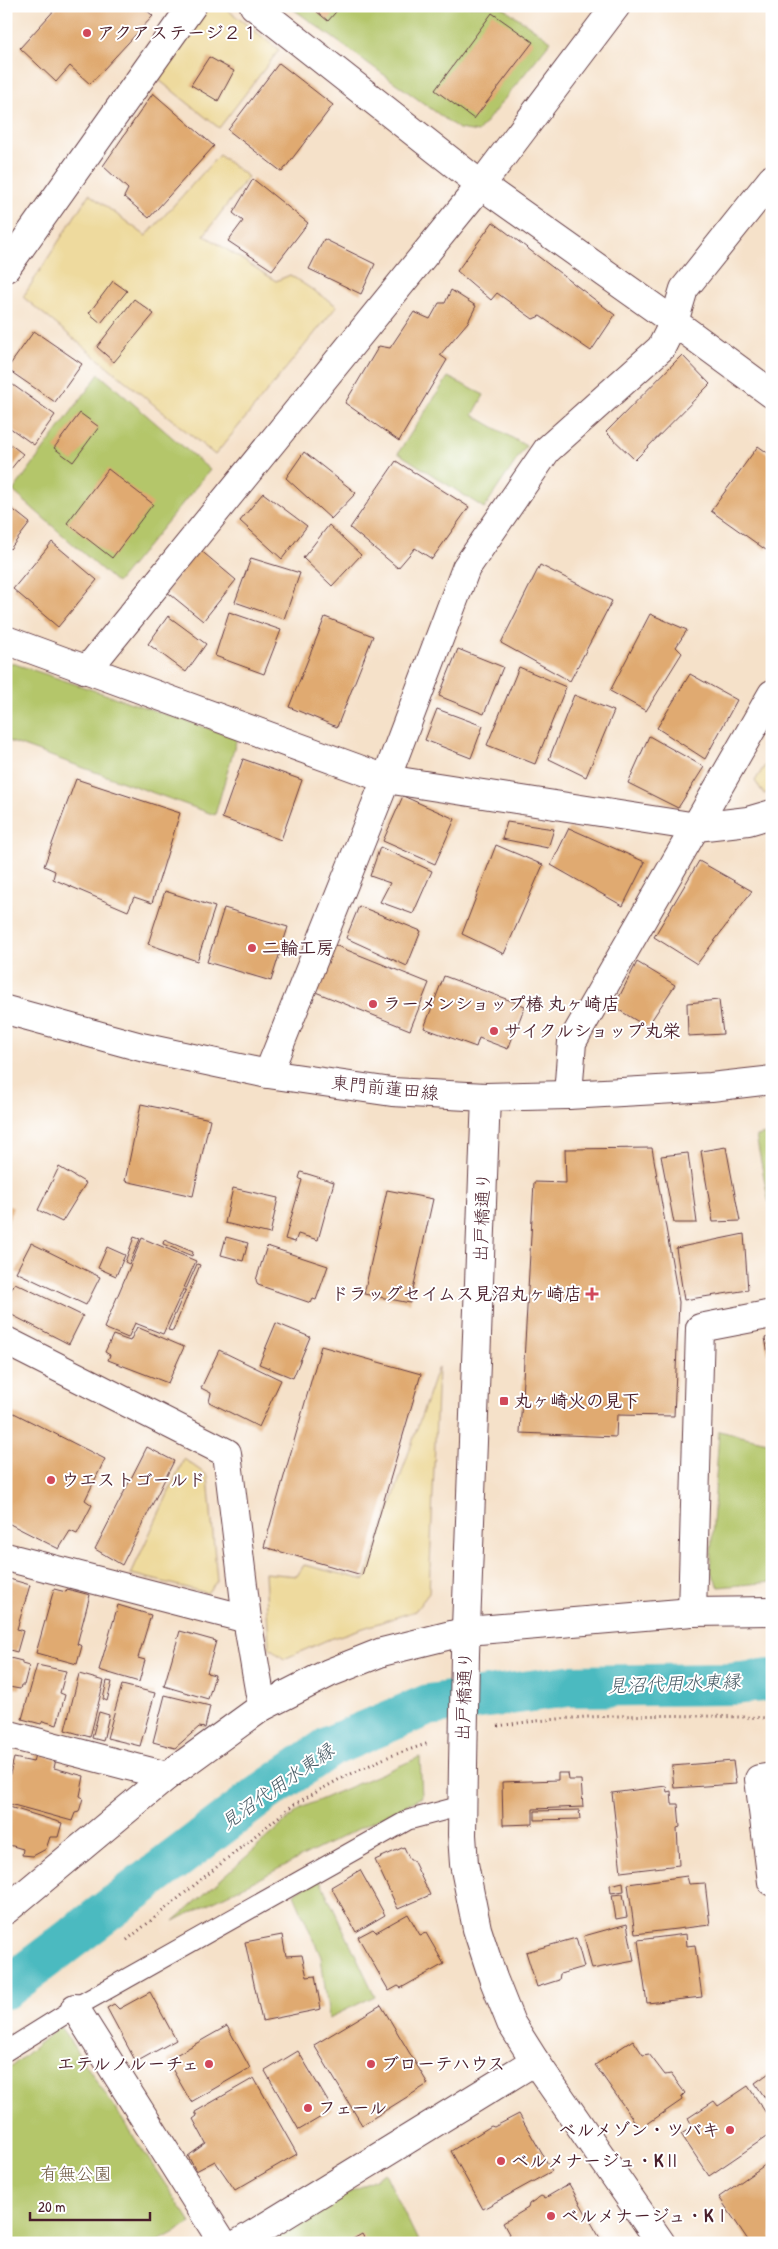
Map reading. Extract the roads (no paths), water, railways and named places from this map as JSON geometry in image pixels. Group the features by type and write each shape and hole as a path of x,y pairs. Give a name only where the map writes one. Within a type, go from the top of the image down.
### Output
{"street":[{"path":"6,268 192,6"},
{"path":"254,6 480,185 674,322 772,394"},
{"path":"87,670 480,185 616,6"},
{"path":"268,1074 386,779 466,568 547,450 661,348 674,322 684,289 772,179"},
{"path":"6,640 386,779 697,827 748,821 772,814"},
{"path":"568,1095 572,1042 772,694"},
{"name":"東門前蓮田線","path":"6,1010 141,1047 268,1074 392,1092 486,1096 568,1095 711,1086 772,1080"},
{"name":"出戸橋通り","path":"486,1096 461,1806 464,1864 477,1929 492,1978 511,2022 535,2062 661,2243"},
{"path":"692,1612 700,1328 772,1314"},
{"path":"6,1341 227,1453 247,1619 262,1707"},
{"path":"6,1557 247,1619"},
{"path":"6,1910 17,1887 262,1707 329,1673 382,1652 692,1612 772,1611"},
{"path":"6,1734 168,1776"},
{"path":"772,1777 759,1779 772,1882"},
{"path":"75,2008 223,2243"},
{"path":"239,2243 535,2062"}],"lane":[{"path":"6,2051 75,2008 408,1820 461,1806"}],"waterway":[{"name":"見沼代用水東縁","path":"6,1988 263,1793 331,1746 428,1705 568,1686 732,1684 772,1680"}],"place":[{"name":"アクアステージ２１","path":"87,33"},
{"name":"二輪工房","path":"252,948"},
{"name":"ラーメンショップ椿 丸ヶ崎店","path":"373,1004"},
{"name":"サイクルショップ丸栄","path":"494,1031"},
{"name":"ドラッグセイムス見沼丸ヶ崎店","path":"592,1294"},
{"name":"丸ヶ崎火の見下","path":"504,1401"},
{"name":"ウエストゴールド","path":"51,1480"},
{"name":"エテルノルーチェ","path":"209,2064"},
{"name":"ブローテハウス","path":"371,2064"},
{"name":"フェール","path":"308,2108"},
{"name":"ベルメゾン・ツバキ","path":"730,2130"},
{"name":"ベルメナージュ・KⅡ","path":"501,2161"},
{"name":"ベルメナージュ・KⅠ","path":"551,2216"}],"park label":[{"name":"有無公園","path":"76,2174"}]}
